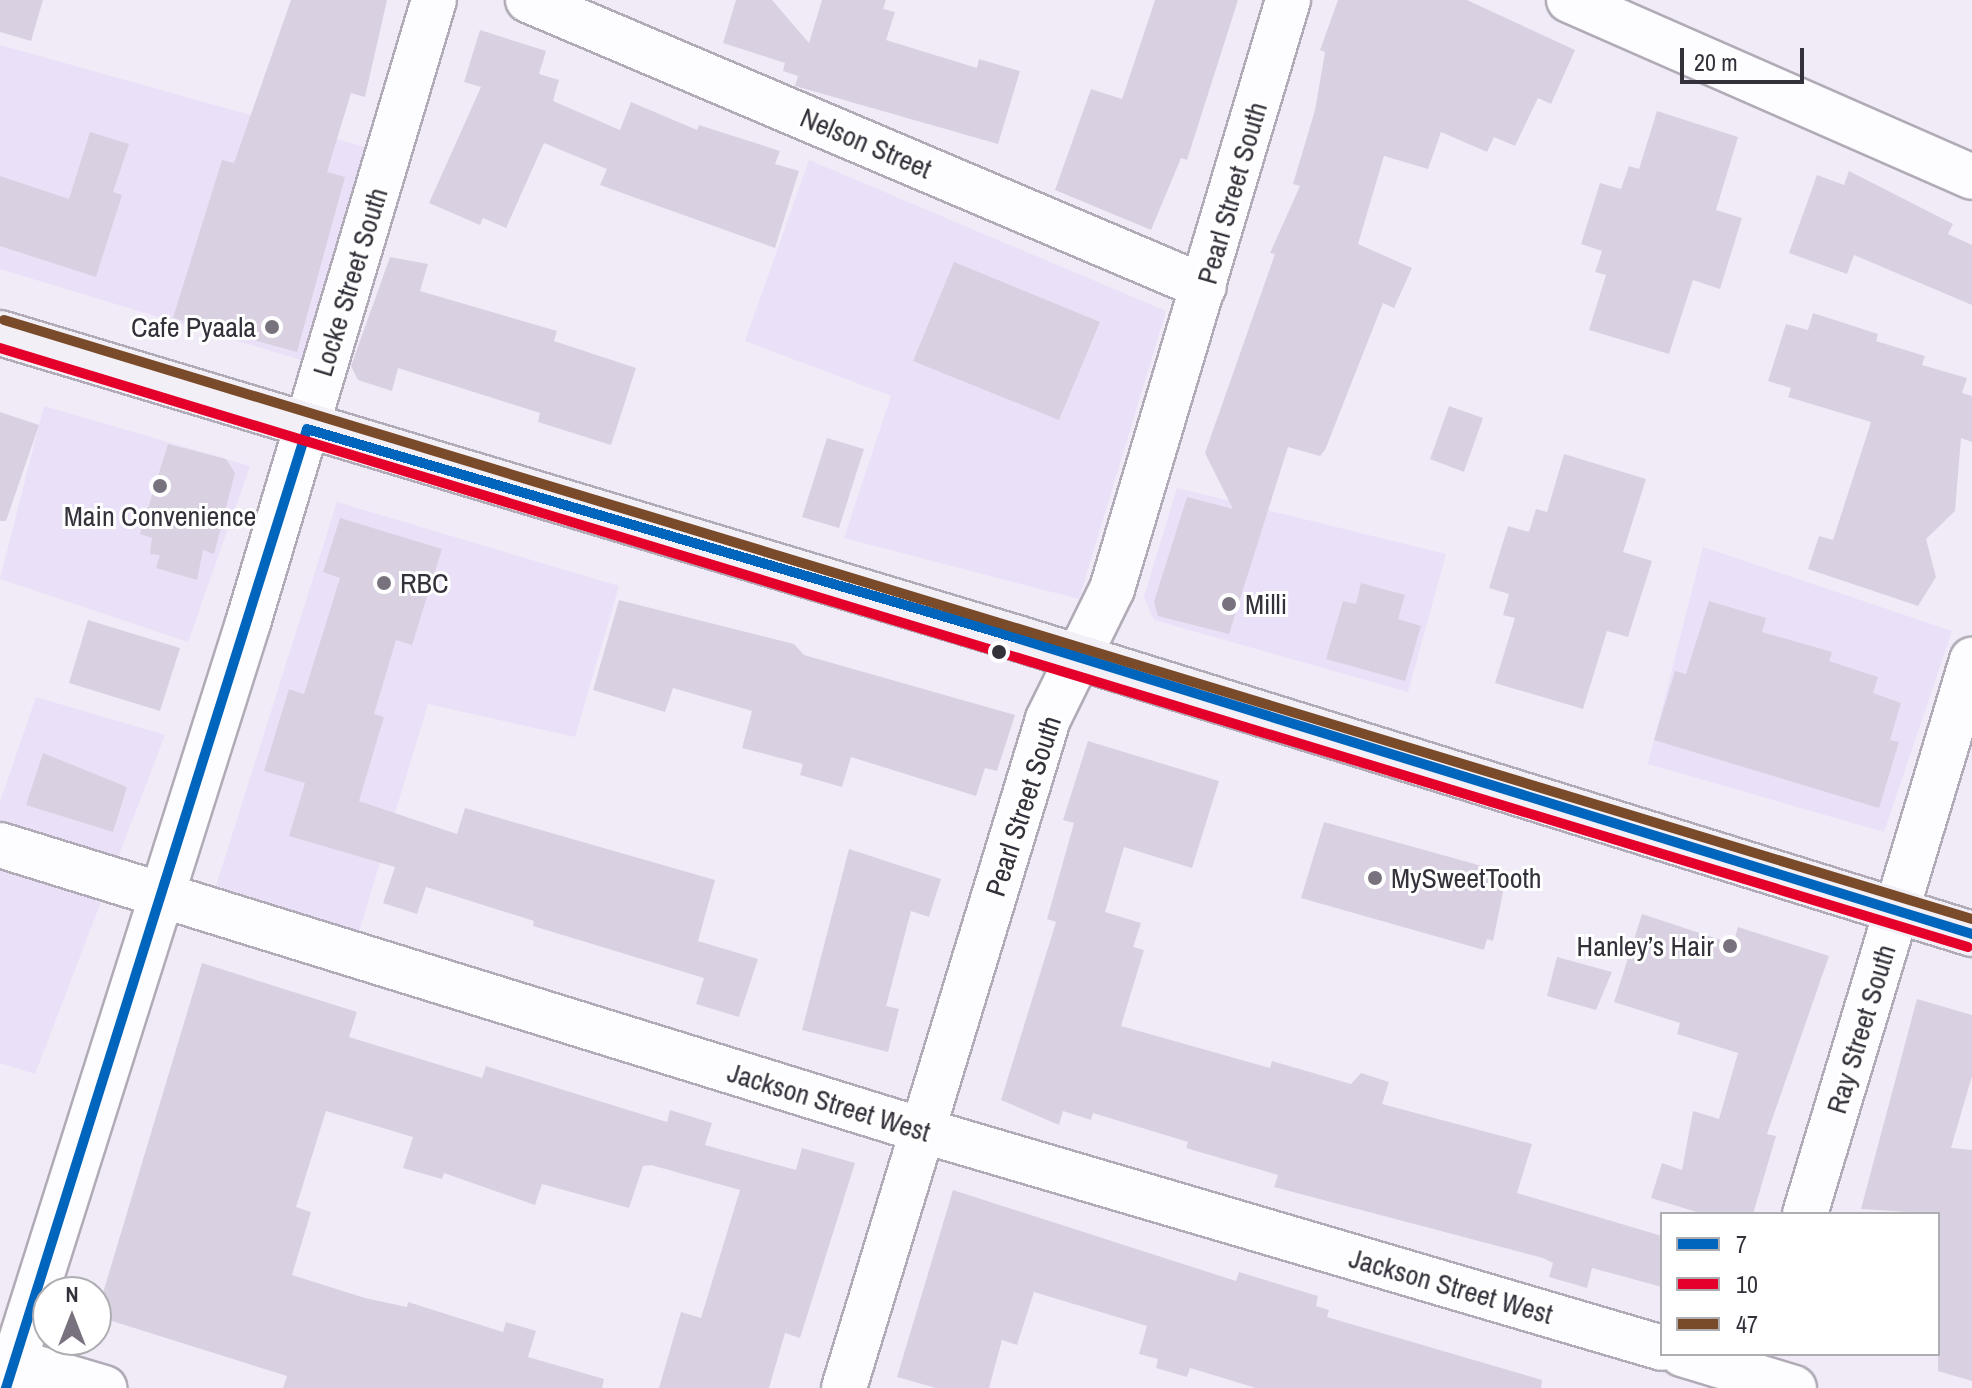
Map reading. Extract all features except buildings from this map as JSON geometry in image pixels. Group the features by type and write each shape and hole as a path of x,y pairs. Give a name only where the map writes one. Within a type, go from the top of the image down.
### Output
{"main road":[{"path":"0,333 307,429 1081,658 1972,934"}],"street":[{"name":"Locke Street South","path":"6,1369 161,894 307,429 434,0"},
{"name":"Nelson Street","path":"528,0 1204,287"},
{"name":"Pearl Street South","path":"844,1388 1048,719 1081,658 1112,589 1288,0"},
{"path":"1569,0 1972,177"},
{"name":"Ray Street South","path":"1806,1212 1972,660"},
{"name":"Jackson Street West","path":"0,845 921,1130 1660,1347"},
{"path":"1690,1356 1766,1376"},
{"path":"6,1369 104,1388"}],"shaded area":[{"path":"0,45 365,147 301,360 0,269"},
{"path":"809,160 1166,311 1079,599 844,538 891,396 745,341"},
{"path":"44,406 250,466 188,642 0,579"},
{"path":"1177,488 1446,554 1408,692 1154,620 1144,597"},
{"path":"337,502 619,586 575,737 428,704 359,932 216,886"},
{"path":"1703,547 1952,631 1884,832 1648,764"},
{"path":"36,697 165,735 35,1074 0,1063 0,802"}],"transit line":[{"name":"47","path":"4,320 1972,919"},
{"name":"10","path":"0,348 1968,947"},
{"name":"7","path":"6,1388 307,429 1017,638 1972,934"}],"place":[{"name":"Cafe Pyaala","path":"272,327"},
{"name":"Main Convenience","path":"160,486"},
{"name":"RBC","path":"384,583"},
{"name":"Milli","path":"1229,604"},
{"name":"MySweetTooth","path":"1375,878"},
{"name":"Hanley’s Hair","path":"1730,946"}]}
